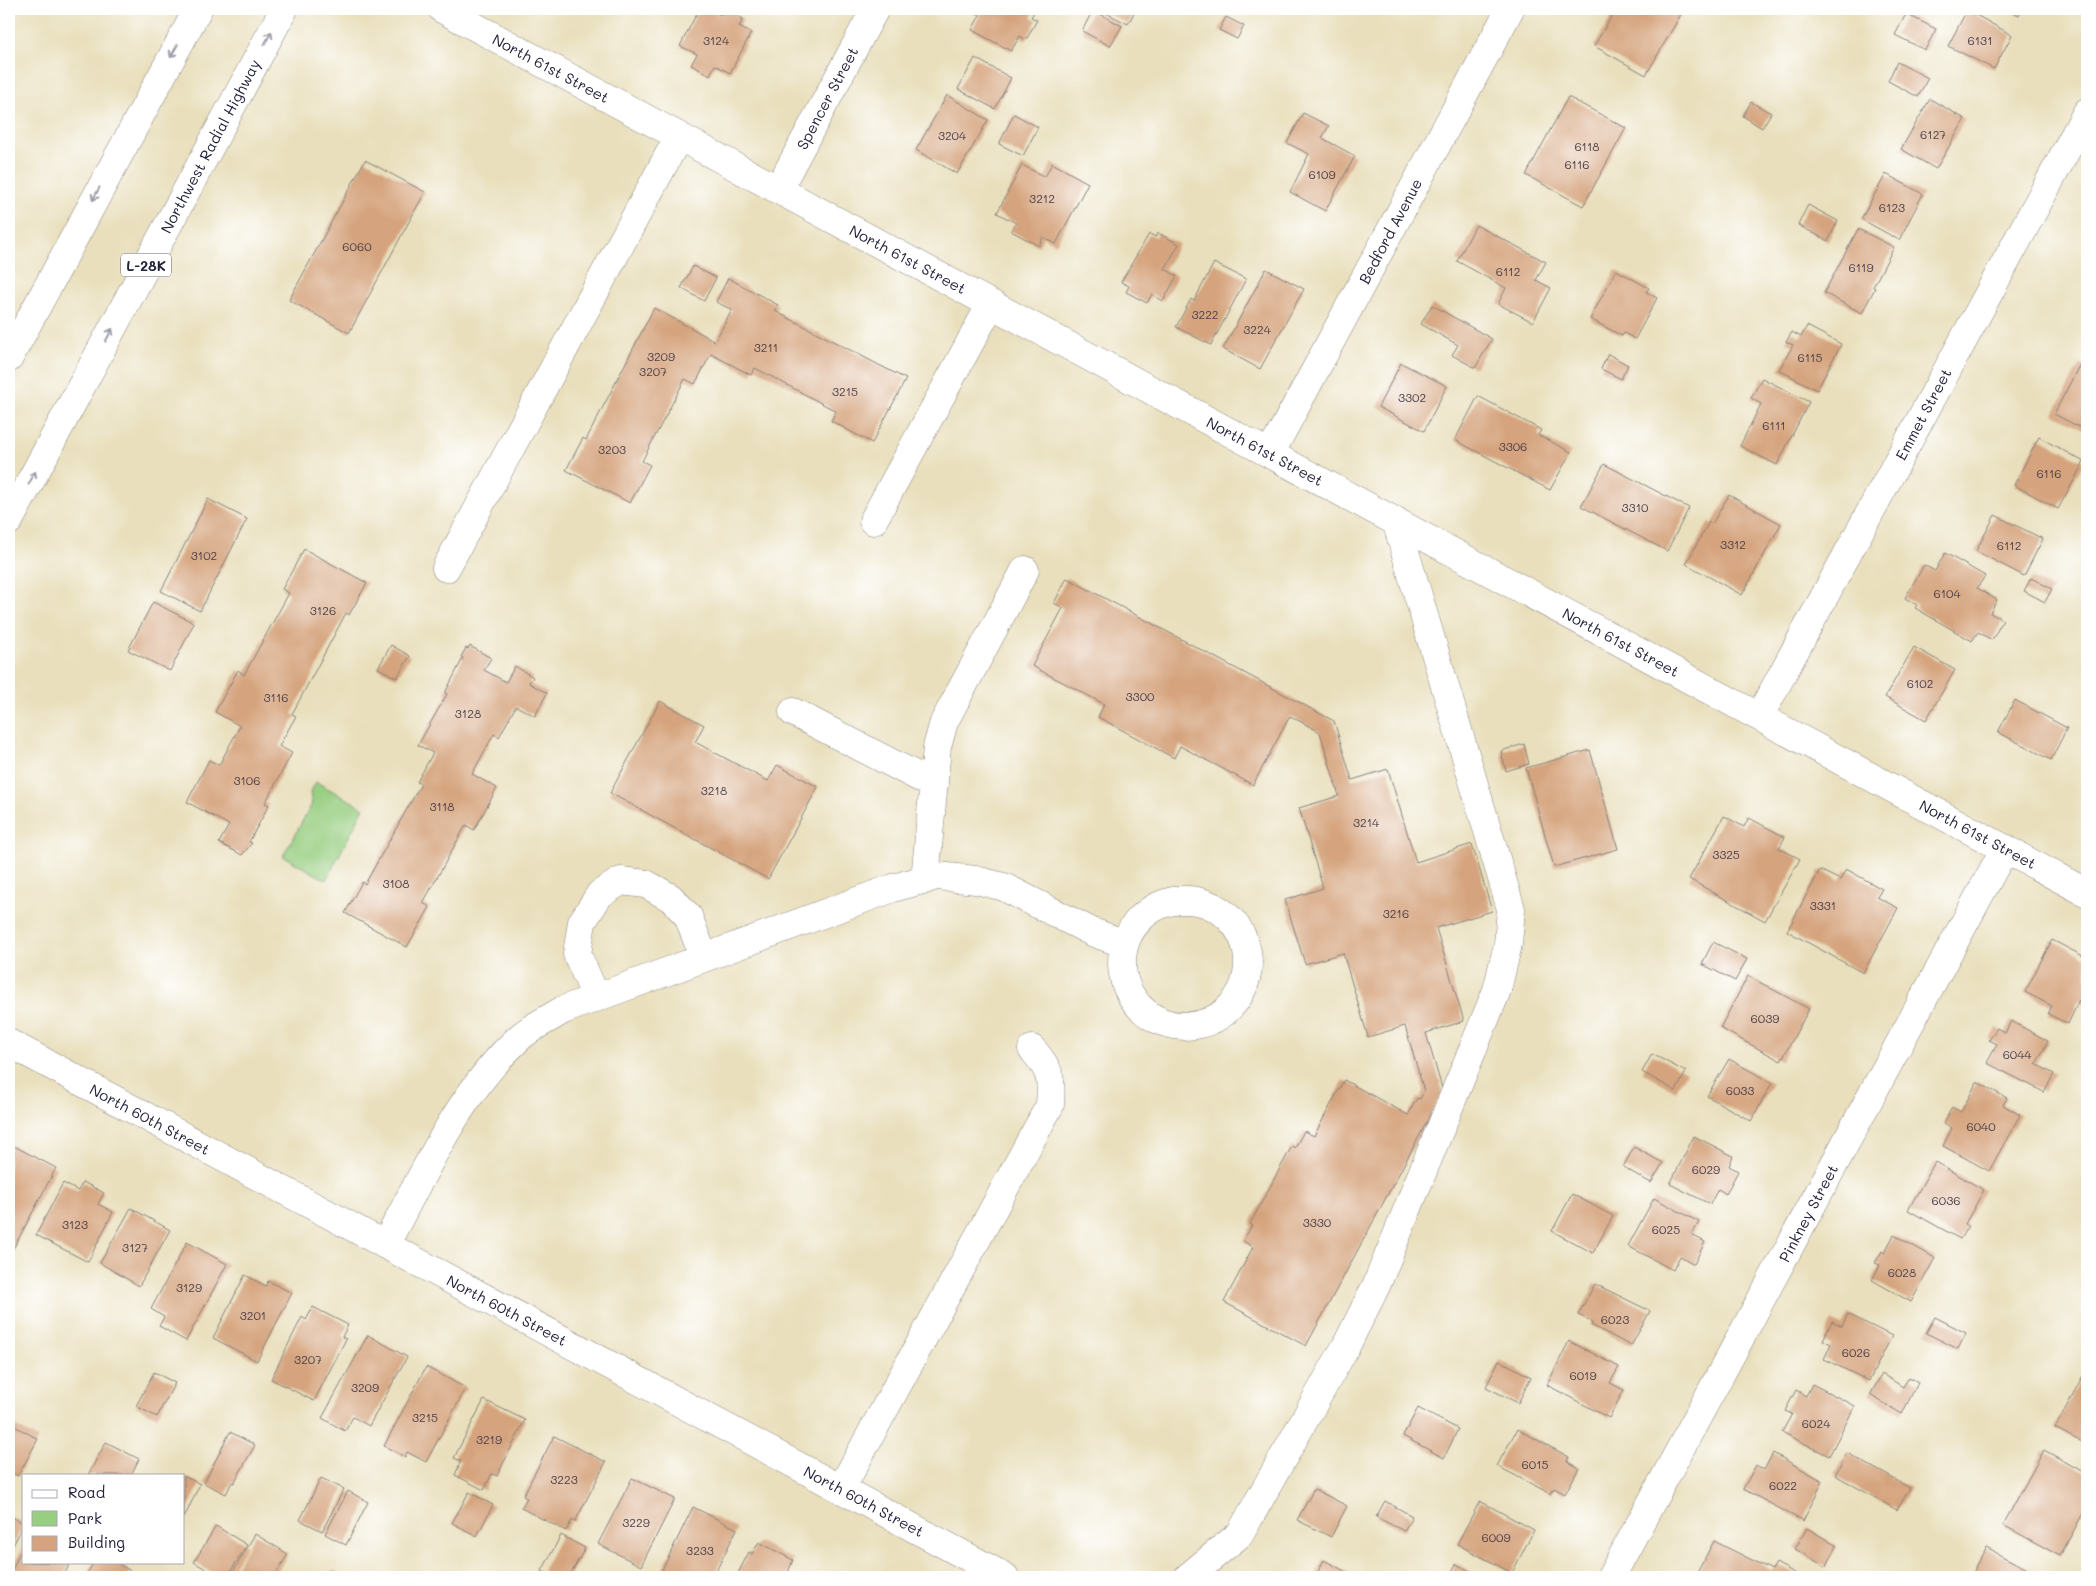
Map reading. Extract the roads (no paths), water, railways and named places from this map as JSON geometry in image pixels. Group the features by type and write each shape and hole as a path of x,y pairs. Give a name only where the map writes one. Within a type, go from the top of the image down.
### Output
{"street":[{"path":"9,358 198,9"},
{"name":"Northwest Radial Highway","path":"9,521 284,9"},
{"name":"North 61st Street","path":"442,9 779,188 991,304 2087,892"},
{"name":"Spencer Street","path":"779,188 875,9"},
{"name":"Bedford Avenue","path":"1270,454 1510,9"},
{"name":"Emmet Street","path":"1759,716 2087,112"},
{"path":"446,568 679,136"},
{"path":"873,521 991,304"},
{"path":"1188,1577 1240,1534 1346,1346 1376,1286 1497,990 1508,944 1511,910 1396,521"},
{"path":"924,880 937,747 944,722 1025,570"},
{"path":"793,712 934,785"},
{"name":"Pinkney Street","path":"1611,1577 2005,848"},
{"path":"385,1245 462,1106 491,1066 520,1037 563,1010 893,888 937,876 976,880 1004,887 1092,932 1125,944"},
{"path":"596,998 577,954 582,922 600,894 621,881 646,884 672,898 688,916 704,958"},
{"path":"1189,900 1209,904 1227,916 1240,932 1247,951 1247,972 1241,992 1223,1012 1212,1020 1192,1026 1171,1024 1152,1016 1136,1003 1126,985 1122,964 1125,944 1135,925 1150,911 1168,902 1189,900"},
{"name":"North 60th Street","path":"9,1043 1005,1577"},
{"path":"842,1490 1050,1106 1052,1082 1046,1064 1032,1049"}]}
